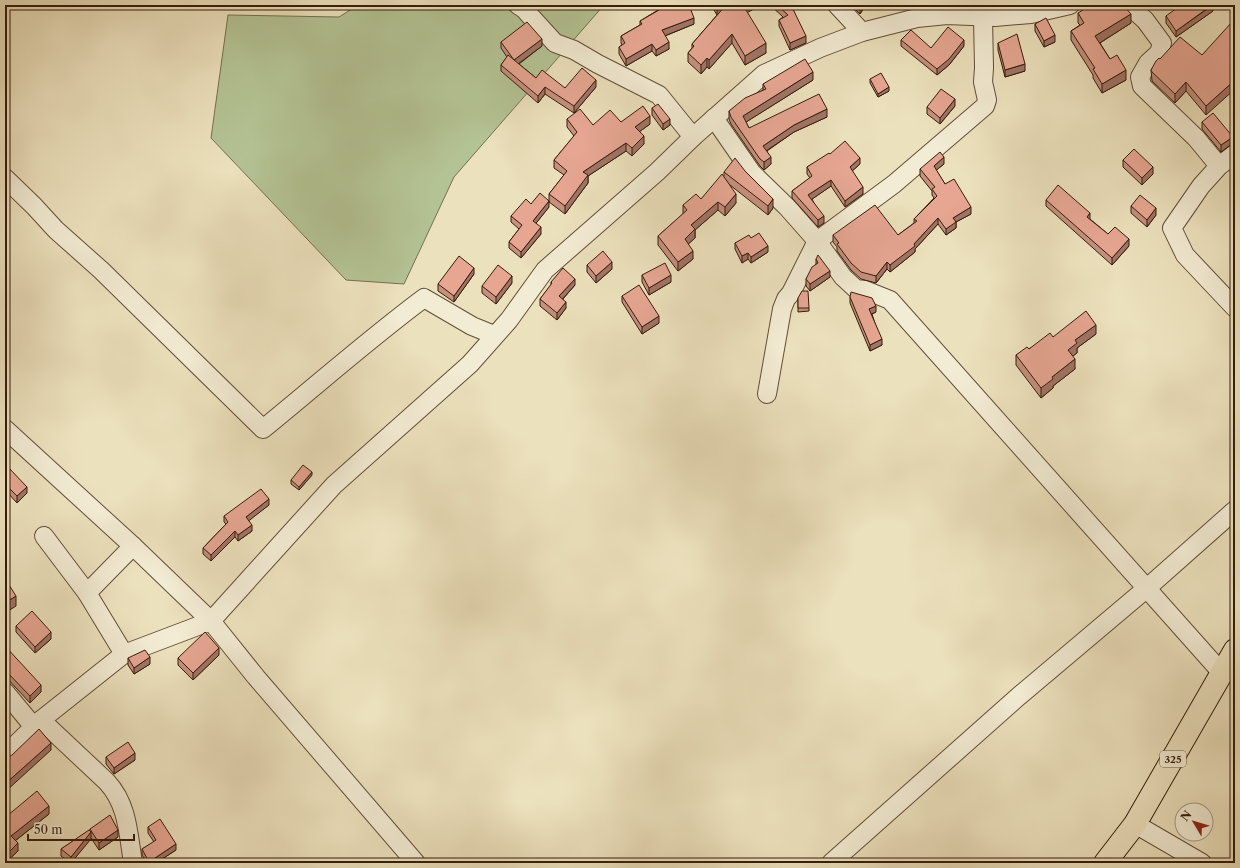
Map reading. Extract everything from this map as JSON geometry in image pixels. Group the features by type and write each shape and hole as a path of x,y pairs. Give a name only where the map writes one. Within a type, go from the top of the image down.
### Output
{"highway":[{"name":"325","path":"1105,863 1135,824 1235,650"}],"street":[{"path":"518,5 524,9 555,43 574,50 659,95 693,137"},
{"path":"838,5 862,32"},
{"path":"5,756 37,724 124,654 211,621 334,485 470,364 494,335 509,320 545,270 657,172 693,137 764,74 820,48 862,32 917,18 947,15 994,17 1031,14 1070,5"},
{"path":"1128,5 1145,20 1162,43 1159,53 1148,63 1140,77 1142,86 1196,138 1219,166"},
{"path":"767,394 782,309 818,241 880,195 985,106 987,100 983,82 983,17"},
{"path":"714,118 752,173 788,207 818,241 843,277 856,289 865,290 890,300 1222,673"},
{"path":"1235,154 1219,166 1201,186 1172,228 1185,255 1235,308"},
{"path":"5,178 56,230 101,270 263,429 384,328 424,298 472,326 494,335"},
{"path":"5,429 133,546 211,621 256,678 416,863"},
{"path":"831,863 1019,696 1147,588 1235,510"},
{"path":"44,536 87,593 124,654"},
{"path":"87,593 133,546"},
{"path":"5,692 37,724 107,782 116,792 125,813 133,863"},
{"path":"1135,824 1202,863"}],"green space":[{"path":"358,5 604,5 454,177 404,284 346,280 211,138 228,15 339,17"}],"building":[{"path":"667,5 689,5 694,18 662,30 669,42 656,50 652,44 626,59 619,47 625,43 621,36 642,24 640,21"},
{"path":"726,5 743,5 766,43 745,56 732,34 709,60 707,58 701,65 688,53 694,46 692,44"},
{"path":"777,5 791,5 806,36 790,43 779,20 788,15"},
{"path":"1091,5 1107,5 1108,8 1113,5 1123,5 1131,14 1095,36 1110,59 1117,55 1126,70 1102,84 1093,69 1095,68 1071,31 1084,23 1078,13"},
{"path":"1181,5 1212,5 1176,31 1166,16"},
{"path":"1046,18 1055,35 1044,41 1035,24"},
{"path":"527,22 542,39 514,60 501,42"},
{"path":"1232,22 1235,25 1235,80 1206,106 1186,82 1175,94 1152,72 1151,70 1156,61 1159,58 1160,59 1180,37 1202,55"},
{"path":"948,27 964,40 949,59 937,69 901,40 911,30 931,48"},
{"path":"1017,34 1025,64 1005,70 998,43"},
{"path":"508,55 536,78 542,70 565,88 582,68 596,80 574,106 545,87 538,96 501,65"},
{"path":"805,59 813,72 743,116 749,128 819,94 827,109 794,125 763,146 771,157 764,162 760,159 731,117 729,111 745,98 766,89 763,84"},
{"path":"881,73 889,87 878,94 870,79"},
{"path":"941,89 955,99 940,118 927,107"},
{"path":"658,104 670,119 663,124 652,108"},
{"path":"643,106 650,116 635,127 644,136 632,148 626,143 583,172 588,175 565,206 549,194 567,171 554,160 577,132 567,119 580,109 593,125 610,110 621,122"},
{"path":"1213,113 1233,137 1221,145 1202,122"},
{"path":"845,141 860,158 850,167 863,187 845,201 831,180 808,195 824,216 818,220 792,191 812,176 807,167 829,153 830,154"},
{"path":"1134,149 1153,167 1142,178 1123,160"},
{"path":"940,152 944,157 934,166 945,184 954,179 971,207 953,218 956,222 946,229 938,218 914,244 915,246 890,265 887,262 876,276 861,272 851,263 837,244 839,243 833,235 875,205 898,235 917,221 914,219 937,196 932,189 935,187 920,169"},
{"path":"735,158 745,171 773,199 768,206 724,172"},
{"path":"722,174 736,194 725,207 718,202 691,225 695,229 685,239 693,251 678,262 658,236 687,210 683,205 696,194 701,199"},
{"path":"1058,185 1090,213 1087,217 1108,234 1115,227 1129,239 1112,258 1046,200"},
{"path":"540,193 549,201 533,221 541,227 521,252 509,242 522,225 511,216 526,199 531,204"},
{"path":"1140,195 1156,208 1147,220 1131,206"},
{"path":"759,233 768,246 751,257 748,253 742,256 735,243 749,235 751,238"},
{"path":"603,251 612,262 596,276 587,265"},
{"path":"818,255 830,271 810,284 806,279 812,267 818,263 816,259"},
{"path":"459,256 474,268 454,296 438,284"},
{"path":"665,263 671,275 649,288 642,275"},
{"path":"498,265 512,276 496,297 482,286"},
{"path":"563,268 575,279 559,296 566,302 557,313 540,299 552,283 551,282"},
{"path":"639,285 659,316 642,327 622,296"},
{"path":"802,291 808,291 809,308 798,308 798,298"},
{"path":"851,292 872,298 876,306 869,309 882,339 870,345 850,297"},
{"path":"1086,311 1096,325 1075,340 1077,343 1068,350 1075,359 1052,377 1053,379 1041,388 1016,355 1027,347 1029,349 1050,333 1053,337"},
{"path":"303,465 312,472 299,487 291,480"},
{"path":"8,467 27,487 17,496 5,484 5,470"},
{"path":"261,489 269,499 246,517 252,525 238,535 235,531 211,555 203,548 228,522 224,516"},
{"path":"5,580 16,596 5,603"},
{"path":"32,611 51,632 35,647 16,626"},
{"path":"205,632 219,648 193,673 178,658"},
{"path":"5,646 41,685 30,696 5,670"},
{"path":"145,650 150,657 134,668 128,658"},
{"path":"39,729 51,743 5,784 5,758 12,755"},
{"path":"128,742 135,753 114,768 106,757"},
{"path":"37,791 49,806 11,836 18,843 5,856 5,825 10,820 7,816"},
{"path":"110,815 118,830 99,843 90,829"},
{"path":"160,819 176,844 149,862 142,849 156,840 148,827"},
{"path":"89,830 91,832 71,857 61,849"}]}
